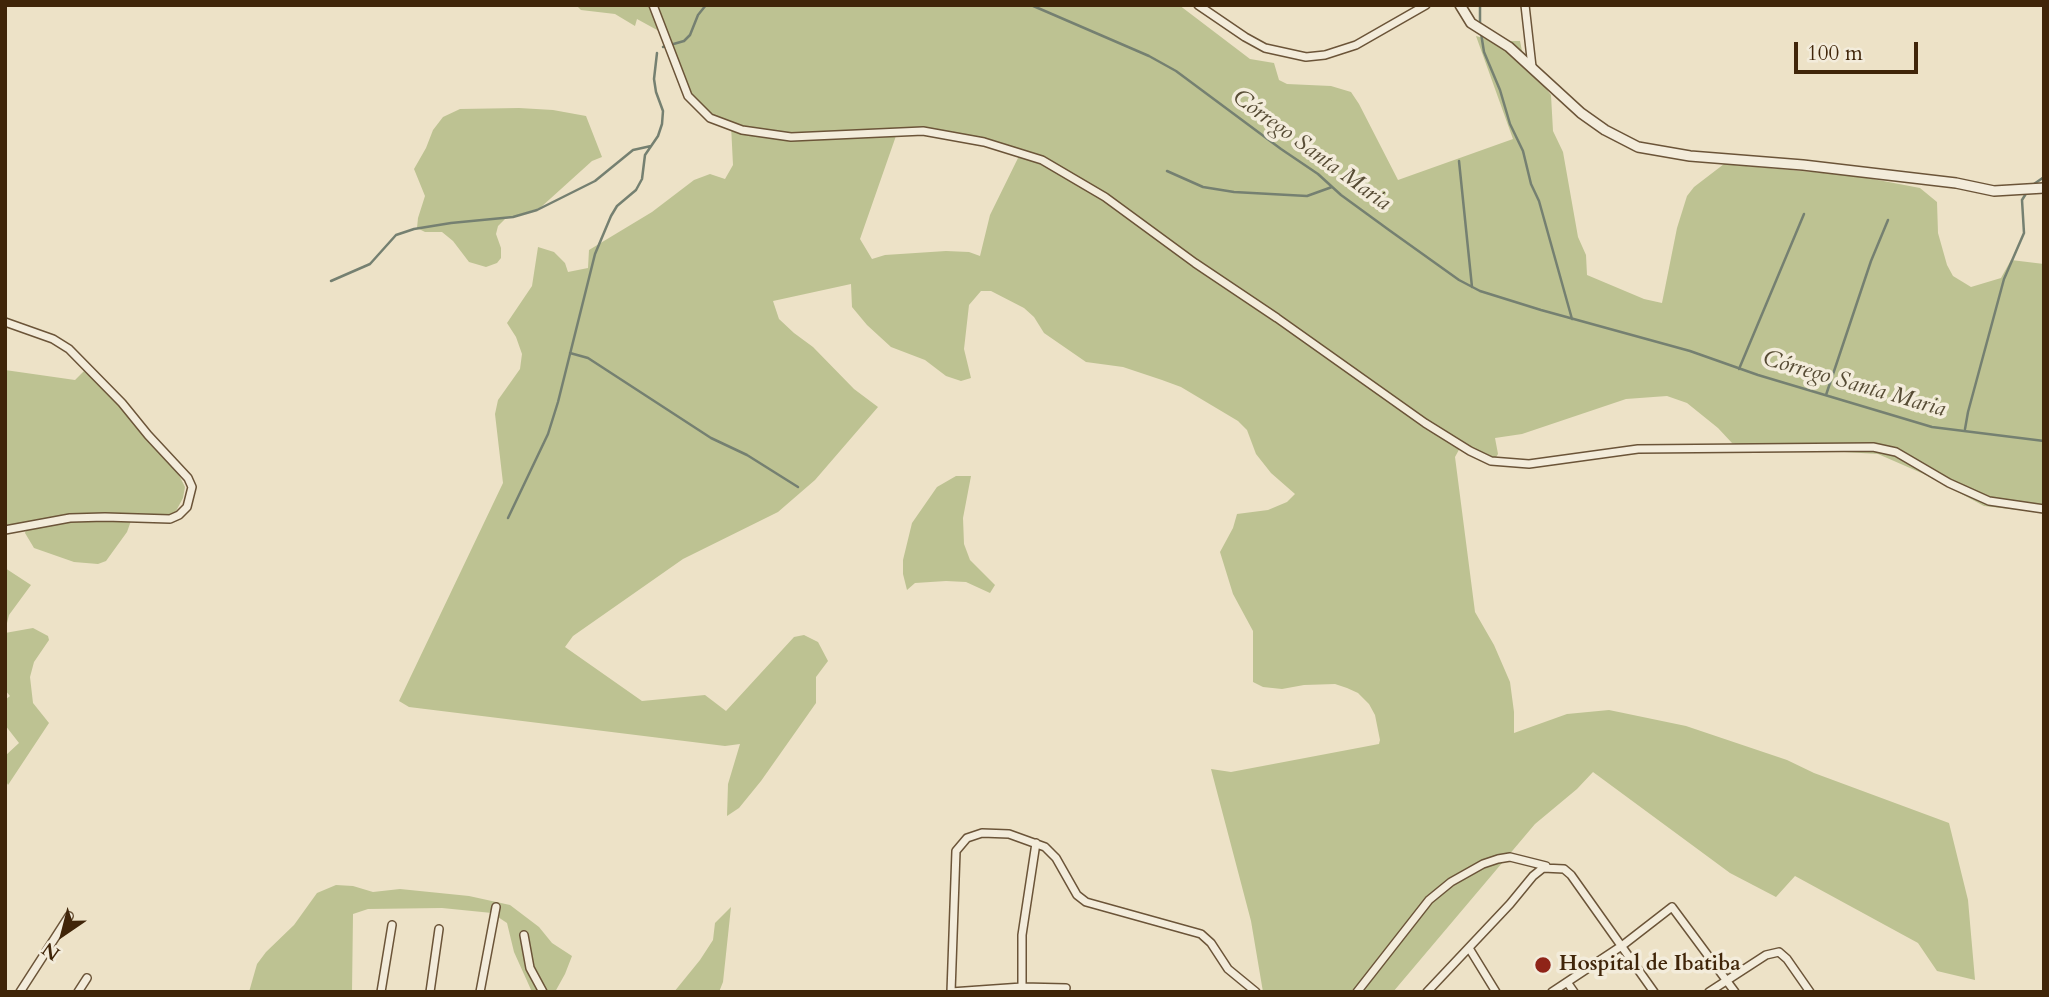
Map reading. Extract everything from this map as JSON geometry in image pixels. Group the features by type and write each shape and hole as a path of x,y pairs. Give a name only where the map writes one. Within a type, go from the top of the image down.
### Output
{"street":[{"path":"653,5 688,96 710,118 742,130 790,137 923,131 984,142 1042,160 1105,197 1425,423 1470,451 1492,460 1529,464 1639,449 1873,447 1896,452 1949,483 1989,501 2044,509"},
{"path":"1198,5 1265,48 1306,57 1325,55 1356,45 1426,5"},
{"path":"1460,5 1466,19 1476,28 1509,47 1558,95 1581,113 1619,138 1647,149 1690,156 1956,183 1994,191 2043,188"},
{"path":"1525,5 1532,67"},
{"path":"5,322 52,339 69,349 115,395 188,478 192,487 187,507 170,519 70,518 5,530"},
{"path":"1066,988 951,992 954,860 960,844 967,838 982,833 1009,834 1045,847 1056,858 1072,888 1082,900 1201,934 1228,969 1256,992"},
{"path":"1022,990 1023,925 1036,843"},
{"path":"1357,992 1429,900 1464,874 1483,864 1510,857 1564,869 1583,890 1654,992"},
{"path":"1427,992 1533,876 1543,868 1564,869"},
{"path":"480,992 496,907"},
{"path":"1552,992 1623,945 1668,909 1675,908 1735,992"},
{"path":"20,992 69,916"},
{"path":"381,992 392,925"},
{"path":"430,992 439,929"},
{"path":"524,935 530,968 543,992"},
{"path":"1468,948 1496,992"},
{"path":"1709,992 1766,955 1779,951 1810,992"},
{"path":"78,992 87,978"},
{"path":"1567,982 1574,992"}],"green space":[{"path":"576,5 1179,5 1250,59 1274,63 1279,80 1287,84 1331,86 1351,92 1398,180 1513,139 1476,36 1494,41 1520,41 1524,61 1551,95 1553,131 1563,152 1578,237 1586,255 1587,275 1644,299 1662,303 1677,228 1687,196 1694,187 1724,164 1857,176 1920,188 1937,202 1938,233 1947,265 1953,276 1971,287 2001,278 2011,260 2044,264 2044,513 1984,506 1926,475 1878,454 1743,446 1732,443 1687,403 1667,396 1626,399 1522,434 1495,438 1498,454 1495,459 1461,446 1455,457 1475,612 1494,645 1510,682 1514,733 1567,714 1609,710 1686,726 1787,760 1814,773 1949,823 1968,900 1975,980 1937,971 1918,943 1795,876 1776,897 1730,873 1593,772 1535,824 1393,992 1263,992 1251,921 1211,769 1231,772 1379,744 1380,740 1375,715 1358,693 1335,684 1282,689 1263,687 1253,682 1253,631 1233,594 1220,552 1237,514 1268,510 1287,502 1295,494 1271,473 1256,454 1247,430 1238,421 1181,387 1123,367 1086,362 1044,333 1034,317 1024,308 991,291 981,291 969,305 964,349 971,378 961,381 946,376 925,360 891,347 852,307 851,284 773,301 779,319 813,347 854,389 878,407 815,480 778,512 683,559 573,636 565,647 642,701 705,695 726,711 794,637 804,635 818,642 828,661 816,677 816,703 739,808 727,816 728,784 740,744 725,746 409,707 399,701 503,483 495,414 498,400 520,369 522,354 507,323 532,286 538,247 554,252 565,263 568,272 588,268 589,250 652,212 694,180 710,174 725,179 733,165 731,125 710,115 694,101 668,36 637,19 635,26 615,14 581,10","holes":["897,133 939,135 992,146 1019,156 990,215 980,256 969,252 946,251 885,255 872,259 860,239"]},
{"path":"519,108 586,116 602,157 592,161 540,208 505,219 498,226 496,234 501,258 497,263 486,267 469,262 453,241 442,232 425,232 417,228 425,196 414,169 433,130 443,117 460,109"},
{"path":"5,370 75,380 84,371 104,388 180,477 185,487 176,511 170,517 132,518 127,532 106,561 98,564 74,562 34,548 25,533 27,527 5,532"},
{"path":"956,476 971,476 963,518 964,544 970,560 995,585 990,593 966,582 946,581 915,583 907,590 903,560 912,523 937,487"},
{"path":"5,568 31,585 9,615 5,631"},
{"path":"33,628 48,636 49,640 34,662 30,677 33,703 49,723 8,785 5,779 5,756 19,743 5,725 5,700 10,696 5,690 5,633"},
{"path":"336,885 353,886 373,892 400,889 469,896 510,905 539,927 552,943 572,956 555,992 532,992 514,952 507,923 492,913 442,908 368,909 353,914 352,992 249,992 257,964 266,952 294,925 317,893"},
{"path":"731,907 723,982 719,992 674,992 713,940 715,923"}],"waterway":[{"path":"663,47 684,41 706,5"},
{"name":"Córrego Santa Maria","path":"1031,5 1149,56 1176,71 1318,174 1341,195 1389,230 1459,280 1480,291 1690,351 1758,375 1932,427 2044,441"},
{"path":"1480,5 1480,26"},
{"path":"1481,33 1484,52 1500,90 1510,124 1523,151 1531,184 1539,201 1572,319"},
{"path":"508,518 548,434 595,254 617,206 636,190 642,179 645,155 658,136 662,124 663,111 654,79 657,53"},
{"path":"331,281 370,264 396,235 414,229 513,217 537,210 595,181 633,150 651,146"},
{"path":"1459,161 1472,287"},
{"path":"1167,171 1203,187 1234,192 1307,196 1332,187"},
{"path":"2034,184 2044,177"},
{"path":"1965,429 2004,279 2024,233 2022,200 2027,192"},
{"path":"1739,369 1804,214"},
{"path":"1826,395 1871,261 1888,220"},
{"path":"570,353 588,358 711,438 747,455 798,487"}],"place":[{"name":"Hospital de Ibatiba","path":"1543,965"}]}
